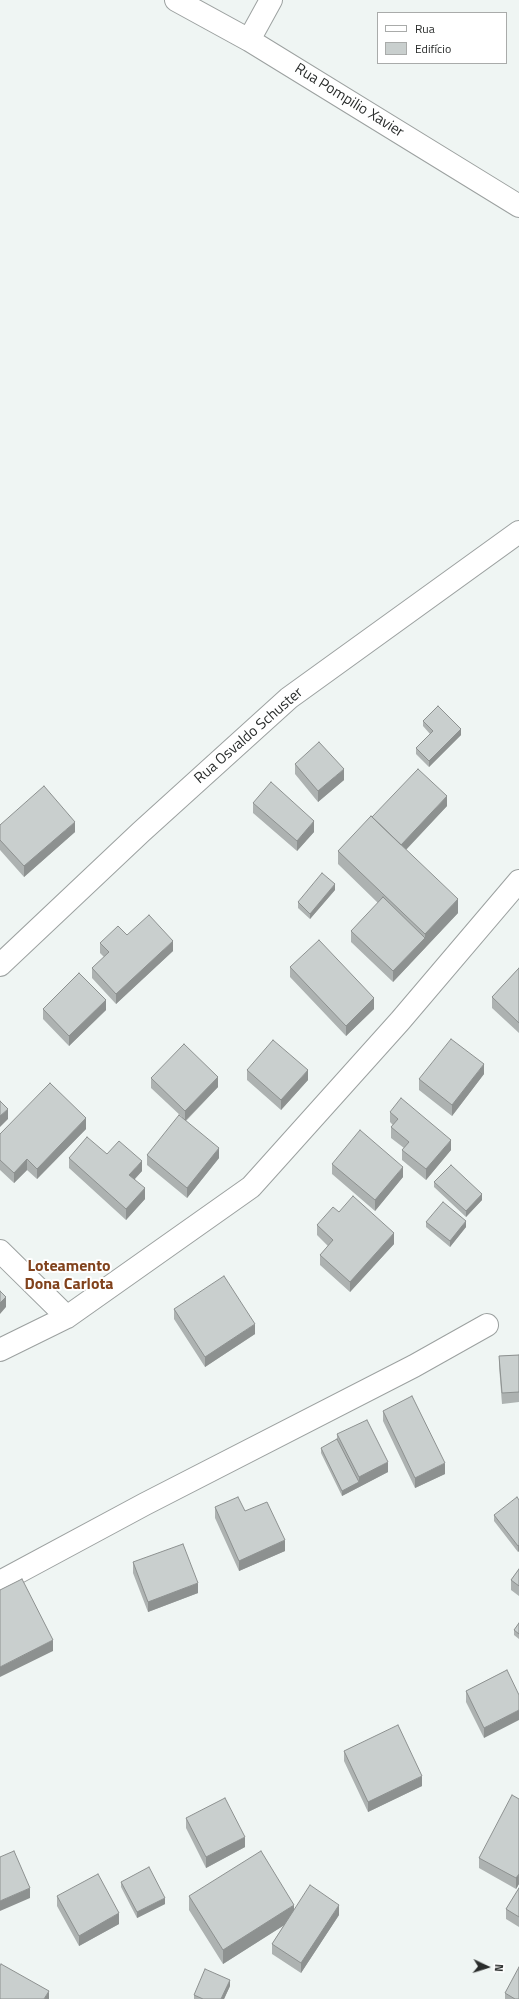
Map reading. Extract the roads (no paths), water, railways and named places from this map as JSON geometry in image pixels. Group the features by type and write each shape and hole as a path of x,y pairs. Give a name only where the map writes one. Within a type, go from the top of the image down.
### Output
{"street":[{"name":"Rua Pompilio Xavier","path":"176,0 249,40 519,206"},
{"path":"249,40 271,0"},
{"name":"Rua Osvaldo Schuster","path":"0,966 141,832 289,698 519,532"},
{"path":"0,1350 68,1317 251,1187 400,1021 519,881"},
{"path":"0,1251 68,1317"},
{"path":"0,1582 145,1504 407,1370 487,1325"}],"district":[{"name":"Loteamento Dona Carlota","path":"69,1276"}]}
